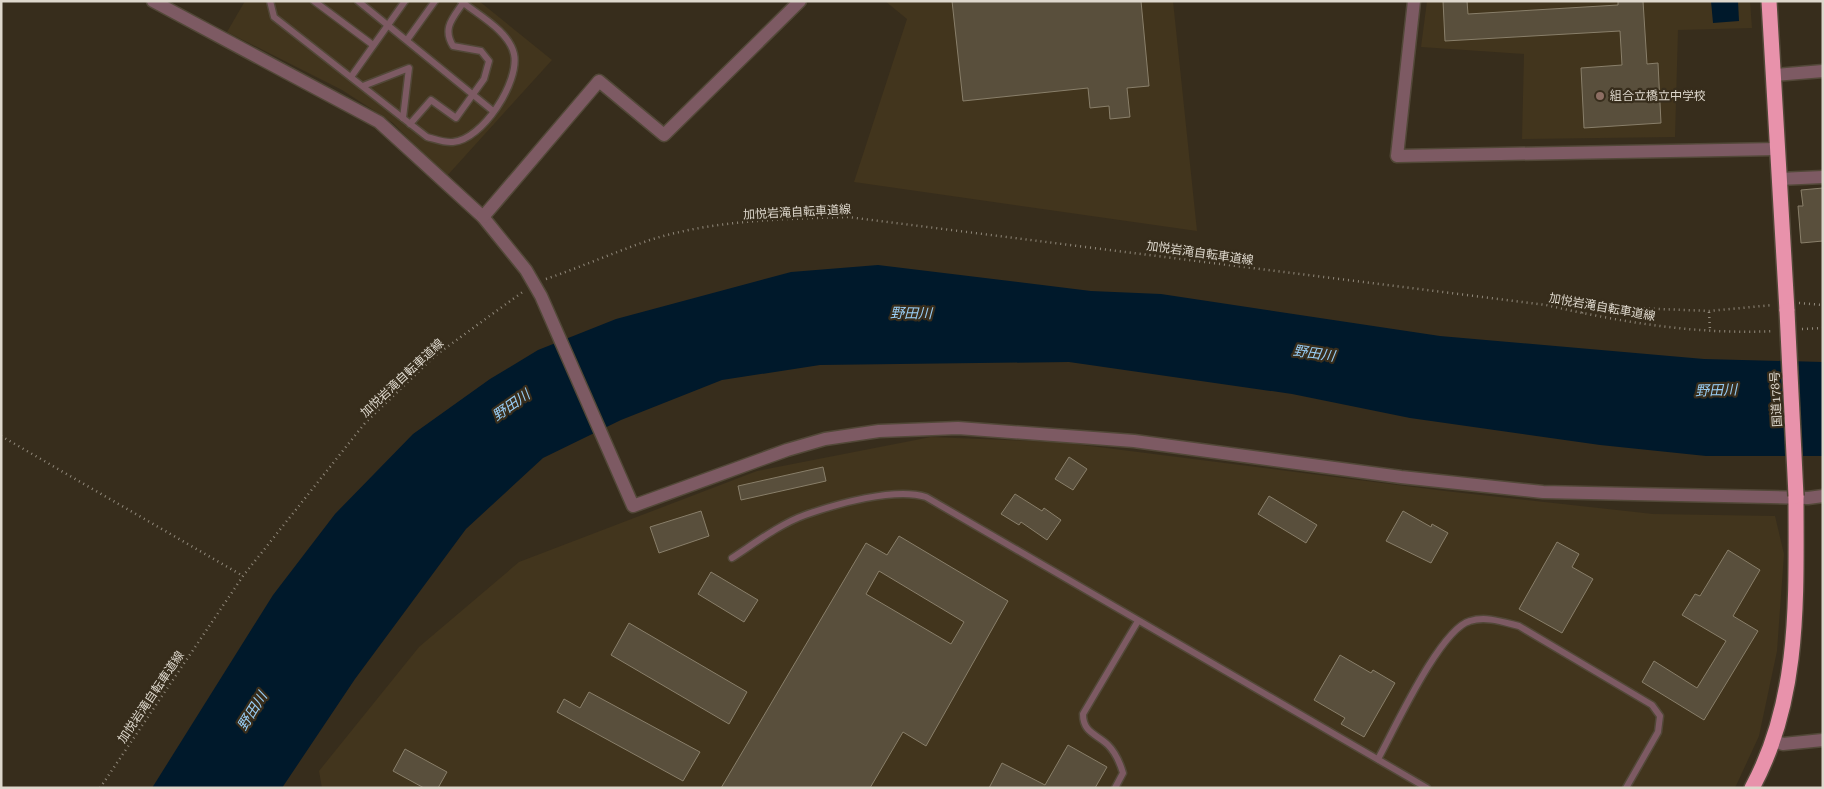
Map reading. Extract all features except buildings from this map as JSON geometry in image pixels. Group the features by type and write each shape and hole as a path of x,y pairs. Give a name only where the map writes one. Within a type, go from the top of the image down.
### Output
{"highway":[{"name":"国道178号","path":"1752,788 1774,741 1782,711 1790,666 1797,604 1796,496 1790,306 1779,179 1769,1"}],"street":[{"path":"153,1 379,122 484,217 526,270 541,296 633,506 787,450 826,439 879,431 958,428 1134,441 1401,477 1543,492 1796,496 1808,498 1823,496"},
{"path":"484,217 599,81 664,135 800,1"},
{"path":"1414,1 1397,156 1777,149"},
{"path":"1774,75 1823,71"},
{"path":"1779,179 1823,177"},
{"path":"1774,741 1783,744 1823,740"}],"lane":[{"path":"270,1 274,17 410,124 427,137 454,142 476,133 509,89 515,71 514,54 504,35 462,2 449,23 447,32 453,46 481,51 489,61 486,73 456,118 430,100 410,124"},
{"path":"314,1 373,45"},
{"path":"358,1 492,111"},
{"path":"351,76 405,1"},
{"path":"407,40 435,1"},
{"path":"363,86 409,68 403,118"},
{"path":"732,558 804,515 882,495 914,493 926,496 1427,788"},
{"path":"1378,759 1423,675 1442,644 1455,628 1468,621 1500,620 1518,626 1652,705 1660,716 1658,732 1626,788"},
{"path":"1115,788 1123,773 1119,760 1109,746 1087,730 1083,724 1083,714 1138,621"}],"path":[{"name":"加悦岩滝自転車道線","path":"100,788 243,576 365,423 436,355 534,284 651,240 698,229 768,220 848,217 1546,305 1644,325 1710,330 1776,331"},
{"path":"1582,313 1588,306 1708,311 1823,304"},
{"path":"1708,311 1710,330"},
{"path":"1800,330 1823,328"},
{"path":"1,436 243,576"}],"shaded area":[{"path":"245,1 479,1 552,60 446,177 393,123 342,90 227,32"},
{"path":"885,1 1173,1 1197,231 854,182 907,19"},
{"name":"組合立橋立中学校","path":"1427,1 1750,1 1752,28 1678,30 1675,137 1522,139 1524,54 1421,47"},
{"path":"931,437 1059,442 1445,491 1653,514 1775,516 1784,554 1777,651 1759,736 1735,788 322,788 319,771 419,647 519,562 757,471"}],"water":[{"path":"1711,1 1738,1 1739,21 1713,23"},
{"name":"野田川","path":"878,265 1091,291 1161,294 1440,336 1704,359 1823,362 1823,456 1706,456 1600,445 1410,418 1292,394 1069,362 820,365 722,380 621,420 543,458 466,529 355,679 282,788 152,788 273,595 335,514 413,434 490,379 538,350 616,319 791,272"}],"place":[{"name":"組合立橋立中学校","path":"1600,96"}]}
